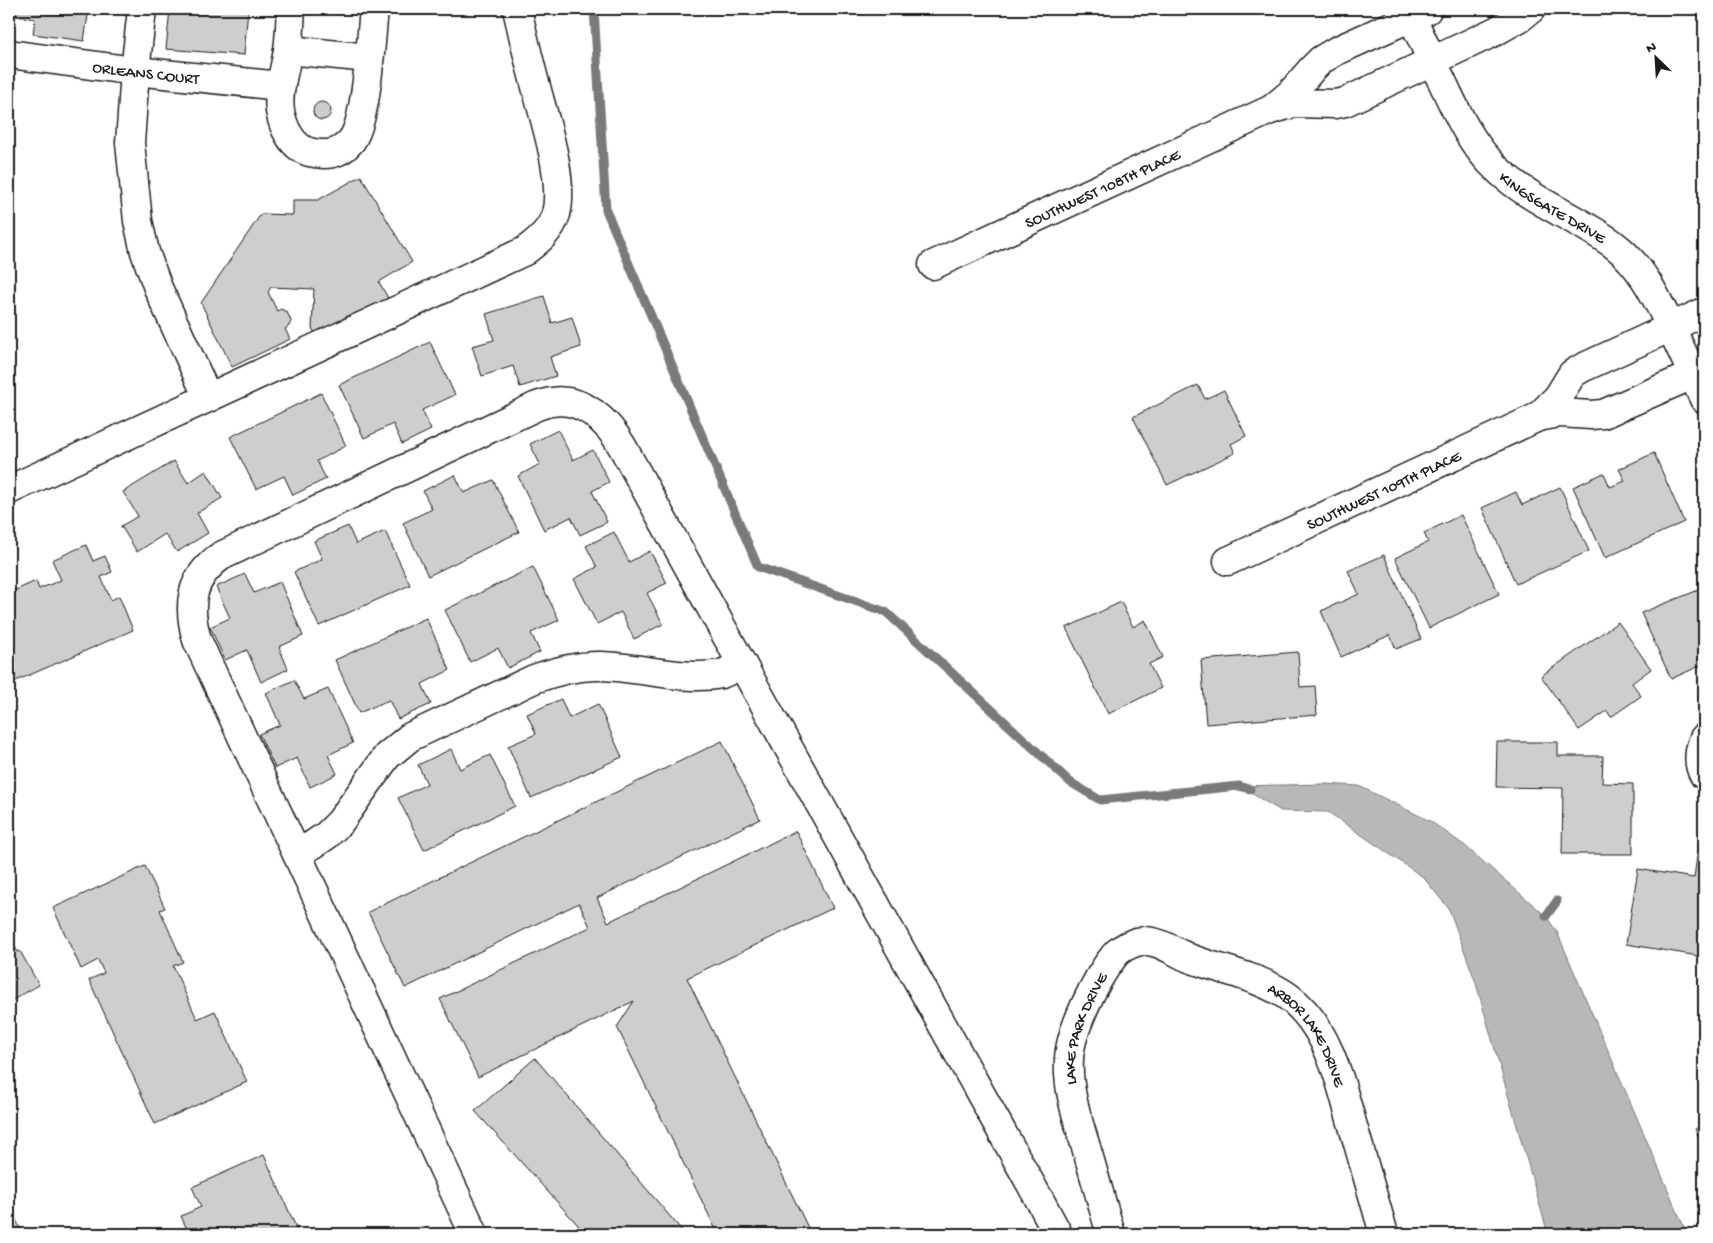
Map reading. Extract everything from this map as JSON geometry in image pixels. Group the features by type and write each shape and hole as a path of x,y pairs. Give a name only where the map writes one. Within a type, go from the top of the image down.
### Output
{"street":[{"path":"142,9 130,143 138,222 145,252 158,288 208,398"},
{"path":"291,9 288,50 281,86 280,110 284,126 291,139 303,150 320,154 335,154 350,143 356,133 363,110 374,9"},
{"path":"9,490 525,252 541,239 556,215 558,202 555,159 517,9"},
{"name":"SOUTHWEST 108TH PLACE","path":"933,265 1270,110 1294,103 1335,104 1344,102 1514,21 1531,9"},
{"name":"SOUTHWEST 108TH PLACE","path":"1270,110 1291,92 1321,60 1416,11"},
{"name":"KINGSGATE DRIVE","path":"1416,11 1432,61 1466,132 1498,170 1532,197 1600,235 1615,245 1629,259 1644,277 1661,304 1671,328 1699,372 1704,399"},
{"path":"288,50 368,58"},
{"name":"ORLEANS COURT","path":"9,54 135,71 281,86"},
{"name":"SOUTHWEST 109TH PLACE","path":"1538,417 1558,397 1572,374 1704,312"},
{"name":"SOUTHWEST 109TH PLACE","path":"1228,561 1538,417 1560,413 1603,414 1699,372"},
{"path":"474,1234 198,640 191,610 193,592 199,578 208,565 221,556 537,406 552,402 566,402 591,411 613,430 1058,1234"},
{"path":"297,854 314,844 340,822 387,756 410,737 534,679 564,670 589,666 703,677 723,674 742,664"},
{"path":"1704,738 1699,756 1704,775"},
{"name":"ARBOR LAKE DRIVE","path":"1125,946 1149,941 1162,944 1188,957 1280,991 1309,1017 1332,1056 1384,1234"},
{"name":"LAKE PARK DRIVE","path":"1111,1234 1073,1107 1069,1083 1069,1058 1080,1015 1114,955 1125,946"}],"shaded area":[{"path":"1325,784 1359,786 1430,821 1464,845 1546,916 1557,932 1687,1234 1548,1234 1475,980 1449,909 1423,877 1328,812 1281,811 1239,786"}],"building":[{"path":"17,9 89,9 84,41 33,34 35,19 16,16"},
{"path":"170,9 248,9 244,55 166,49"},
{"path":"318,102 326,102 331,107 329,118 318,120 313,115 313,107"},
{"path":"361,176 412,262 379,282 388,298 352,320 349,315 316,335 312,328 314,289 271,287 268,292 277,311 281,309 287,312 291,321 285,329 290,339 232,367 201,303 261,214 293,215 293,200 318,200"},
{"path":"544,296 552,323 572,317 581,347 550,357 556,376 520,387 513,366 482,376 472,346 494,340 486,314"},
{"path":"430,342 455,395 422,410 431,430 402,444 393,424 364,438 339,385"},
{"path":"1198,385 1205,399 1224,390 1246,436 1231,444 1235,453 1167,485 1133,417"},
{"path":"321,393 346,446 317,461 326,479 293,495 284,476 256,489 230,437"},
{"path":"558,430 573,460 593,450 609,482 592,491 607,522 580,535 571,517 544,530 518,476 540,464 530,444"},
{"path":"1654,453 1684,522 1605,558 1573,487 1604,473 1610,487 1625,481 1619,469"},
{"path":"174,461 188,483 206,471 222,498 197,513 208,533 177,552 165,534 137,552 121,526 138,516 123,492"},
{"path":"455,475 464,493 493,480 519,532 428,576 403,523 432,509 423,491"},
{"path":"1560,487 1589,551 1516,584 1482,508 1516,492 1522,505"},
{"path":"1461,515 1499,594 1429,628 1395,558 1428,542 1424,533"},
{"path":"348,526 356,544 385,531 410,585 319,626 294,572 322,559 314,541"},
{"path":"614,532 629,562 650,551 667,583 647,593 663,624 634,639 621,612 597,624 574,579 597,567 586,546"},
{"path":"86,545 93,561 105,556 112,572 101,577 111,600 119,596 133,630 9,684 9,593 36,581 39,589 61,580 52,560"},
{"path":"1384,555 1421,639 1396,649 1390,635 1341,657 1321,611 1359,594 1348,571"},
{"path":"533,567 559,620 531,633 540,652 508,668 498,648 470,662 445,610"},
{"path":"245,574 254,593 280,582 303,636 279,647 288,669 261,682 247,650 225,660 210,627 230,618 216,587"},
{"path":"1701,589 1704,595 1704,664 1671,679 1641,613"},
{"path":"1121,602 1133,627 1145,620 1163,657 1149,664 1161,688 1108,714 1066,628"},
{"path":"426,618 450,670 422,684 431,704 398,719 389,700 359,713 335,660"},
{"path":"1618,622 1651,669 1632,683 1641,696 1611,717 1607,711 1579,730 1541,676"},
{"path":"1298,652 1300,687 1315,686 1317,715 1206,724 1201,660"},
{"path":"294,680 304,699 328,689 353,743 328,755 337,774 310,787 297,758 275,768 259,734 280,725 266,693"},
{"path":"561,699 569,718 598,704 622,757 531,798 508,746 536,734 527,714"},
{"path":"722,741 760,819 597,898 608,922 796,831 833,908 687,978 811,1234 718,1234 617,1027 634,1001 478,1077 440,999 590,927 579,903 405,988 368,912"},
{"path":"1497,742 1558,742 1558,756 1603,756 1602,783 1633,784 1633,854 1562,854 1563,788 1496,787"},
{"path":"451,749 460,769 490,755 515,806 424,850 398,798 427,784 418,765"},
{"path":"1697,856 1704,857 1704,957 1626,944 1638,869 1694,878"},
{"path":"145,866 165,908 160,910 183,962 173,966 197,1019 215,1011 247,1082 155,1124 89,980 104,973 98,960 81,969 53,908"},
{"path":"9,937 18,952 20,951 39,985 9,1002"},
{"path":"535,1058 685,1234 586,1234 475,1111"},
{"path":"1704,1125 1704,1149 1695,1129"},
{"path":"264,1155 299,1234 189,1234 181,1216 201,1207 192,1187"},
{"path":"14,1216 23,1234 9,1234 9,1218"}],"waterway":[{"path":"594,9 606,210 758,567 886,612 1070,782 1100,800 1239,786 1250,789"},
{"path":"1546,916 1557,901"}]}
